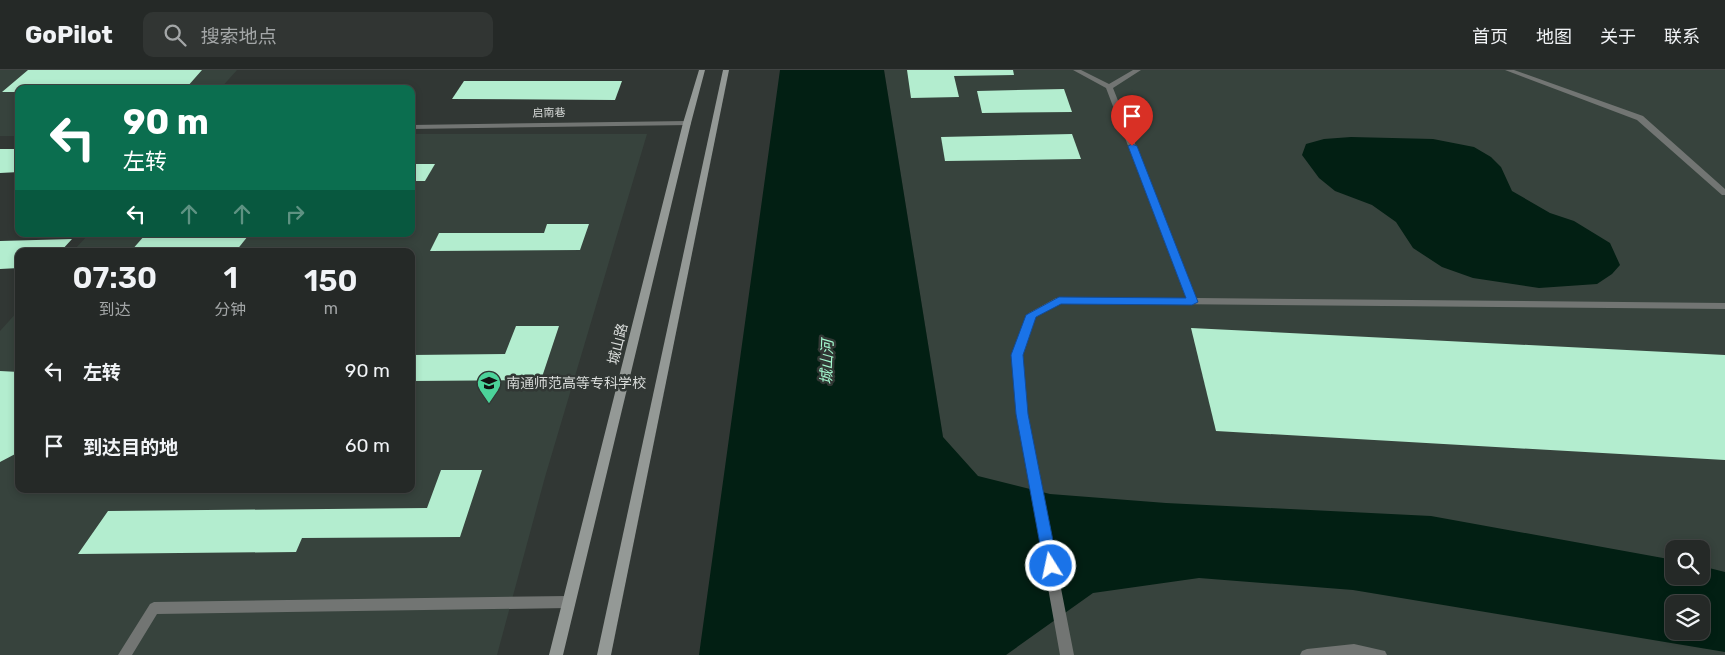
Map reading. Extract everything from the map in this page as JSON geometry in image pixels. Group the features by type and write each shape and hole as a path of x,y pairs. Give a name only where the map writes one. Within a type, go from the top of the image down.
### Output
{"main road":[{"name":"城山路","path":"556,655 687,123 702,70"},
{"path":"604,655 726,70"}],"street":[{"path":"1076,70 1109,87 1192,302"},
{"path":"1109,87 1138,70"},
{"path":"1508,70 1640,118 1725,193"},
{"name":"启南巷","path":"415,127 687,123"},
{"path":"1067,655 1022,414 1017,355 1032,315 1059,300 1725,306"},
{"path":"125,655 154,608 568,602"},
{"path":"1307,655 1354,650 1380,655"}],"shaded area":[{"path":"0,70 237,70 224,85 15,85 15,136 0,136"},
{"path":"884,70 1725,70 1725,655 962,655 943,437"},
{"name":"南通师范高等专科学校","path":"415,134 647,134 545,477 497,655 0,655 0,331 15,314 15,493 415,493 415,248 76,248 86,237 415,237"}],"water":[{"name":"城山河","path":"780,70 884,70 943,437 978,476 1050,494 1166,503 1431,516 1665,558 1665,585 1710,585 1710,568 1725,572 1725,652 1353,590 1199,578 1093,593 1006,655 699,655"},
{"path":"1351,137 1433,139 1474,147 1491,157 1501,167 1512,191 1550,213 1574,221 1610,243 1620,265 1612,274 1597,284 1539,288 1473,278 1442,267 1413,248 1396,222 1372,205 1335,191 1319,178 1302,155 1306,144 1324,139"}],"building":[{"path":"28,70 202,70 189,85 15,85 15,92 2,92"},
{"path":"907,70 1013,70 1014,75 954,76 959,97 911,98"},
{"path":"464,81 622,81 615,100 452,99"},
{"path":"1064,89 1072,112 982,113 977,91"},
{"path":"1072,134 1081,159 945,161 941,137"},
{"path":"0,149 15,149 15,172 0,173"},
{"path":"415,164 435,164 425,181 415,181"},
{"path":"547,224 589,224 580,250 430,251 439,233 544,233"},
{"path":"143,237 247,237 238,248 134,248"},
{"path":"72,239 64,248 15,248 15,268 0,269 0,241"},
{"path":"516,326 559,326 541,380 415,381 415,355 505,354"},
{"path":"1191,328 1725,355 1725,460 1216,431"},
{"path":"0,371 15,372 15,454 0,462"},
{"path":"441,470 482,470 460,537 302,538 296,552 78,554 108,511 427,508"}],"place":[{"name":"南通师范高等专科学校","path":"489,404"}],"route":[{"path":"1051,566 1022,414 1017,355 1032,315 1059,300 1192,302 1132,146"}]}
